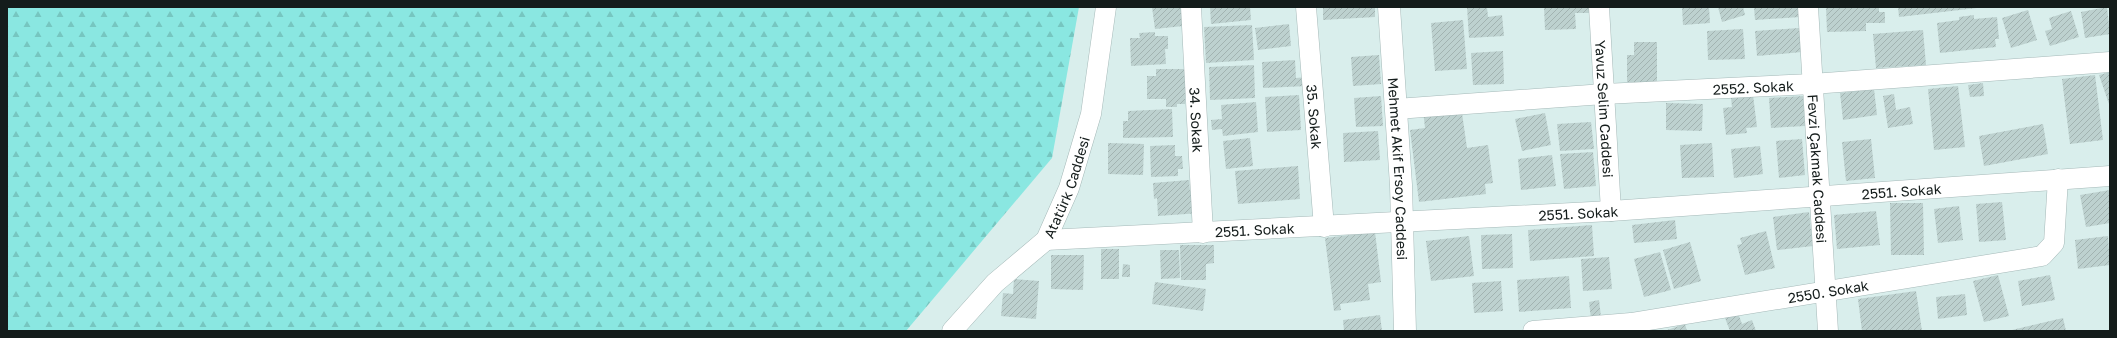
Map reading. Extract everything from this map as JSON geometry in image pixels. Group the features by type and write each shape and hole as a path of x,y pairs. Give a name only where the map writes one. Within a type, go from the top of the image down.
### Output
{"street":[{"name":"Atatürk Caddesi","path":"959,327 995,283 1046,240 1069,188 1091,114 1106,7"},
{"name":"34. Sokak","path":"1191,7 1203,233"},
{"name":"35. Sokak","path":"1306,7 1324,226"},
{"name":"Mehmet Akif Ersoy Caddesi","path":"1389,7 1402,222 1405,331"},
{"name":"Yavuz Selim Caddesi","path":"1600,7 1611,211"},
{"name":"Fevzi Çakmak Caddesi","path":"1808,7 1828,331"},
{"name":"2552. Sokak","path":"1396,109 1604,94 1812,84 2110,62"},
{"name":"2551. Sokak","path":"1046,240 1611,211 2110,176"},
{"name":"2550. Sokak","path":"1533,331 1631,323 2042,256 2054,243 2058,179"}],"green space":[{"path":"7,7 1079,7 1052,158 906,331 7,331"}],"building":[{"path":"1152,7 1181,7 1183,26 1155,29"},
{"path":"1210,7 1250,7 1251,20 1211,24"},
{"path":"1323,7 1375,7 1375,17 1323,20"},
{"path":"1467,7 1487,7 1488,17 1502,15 1504,36 1469,38"},
{"path":"1544,7 1589,7 1589,13 1575,13 1576,29 1545,30"},
{"path":"1682,7 1709,7 1710,23 1683,25"},
{"path":"1718,7 1743,7 1745,15 1722,22"},
{"path":"1754,7 1799,7 1800,17 1755,20"},
{"path":"1826,7 1879,7 1879,12 1885,12 1885,23 1866,23 1866,31 1827,32"},
{"path":"1898,7 1977,7 1977,8 1899,17"},
{"path":"2107,7 2110,34 2085,38 2081,12"},
{"path":"2028,10 2037,40 2011,48 2002,18"},
{"path":"2071,11 2079,37 2050,46 2045,31 2052,29 2049,18"},
{"path":"1974,15 1974,19 1997,17 1999,39 1995,39 1996,47 1940,53 1937,23 1959,20 1959,17"},
{"path":"1463,20 1467,69 1435,71 1431,23"},
{"path":"1289,24 1291,46 1258,50 1255,28"},
{"path":"1252,25 1254,60 1206,63 1204,27"},
{"path":"1799,28 1802,52 1757,56 1755,31"},
{"path":"1743,29 1745,59 1708,60 1707,31"},
{"path":"1923,30 1926,65 1876,68 1873,34"},
{"path":"1155,32 1155,36 1168,36 1168,49 1165,49 1166,64 1131,66 1130,38 1140,38 1139,33"},
{"path":"1634,42 1657,42 1657,82 1627,82 1627,55 1634,55"},
{"path":"1503,51 1504,84 1473,85 1471,53"},
{"path":"1379,55 1381,84 1353,86 1351,57"},
{"path":"1295,60 1296,78 1306,77 1307,86 1263,88 1262,62"},
{"path":"1254,65 1255,98 1210,100 1209,67"},
{"path":"1156,69 1192,69 1193,84 1185,85 1185,104 1177,104 1177,107 1166,107 1166,99 1147,99 1147,76 1156,76"},
{"path":"2110,72 2110,107 2099,75"},
{"path":"2095,75 2103,140 2070,144 2062,79"},
{"path":"1983,83 1984,96 1970,97 1968,85"},
{"path":"1958,86 1965,147 1934,150 1928,89"},
{"path":"1874,89 1877,115 1843,120 1840,93"},
{"path":"1894,94 1896,110 1910,107 1913,124 1888,128 1883,96"},
{"path":"1299,95 1301,130 1267,132 1265,97"},
{"path":"1753,95 1757,127 1746,128 1747,133 1726,135 1723,108 1732,107 1731,98"},
{"path":"1381,96 1383,126 1356,127 1354,98"},
{"path":"1803,96 1805,126 1771,128 1769,98"},
{"path":"1256,102 1258,132 1223,136 1222,129 1212,130 1211,120 1222,119 1221,105"},
{"path":"1666,103 1703,104 1702,131 1666,130"},
{"path":"1461,106 1467,148 1488,145 1493,183 1485,184 1486,194 1419,202 1410,130 1425,128 1423,110"},
{"path":"1172,109 1173,137 1123,138 1123,121 1128,121 1128,111"},
{"path":"1545,113 1551,145 1522,151 1515,119"},
{"path":"1591,122 1594,149 1560,151 1557,124"},
{"path":"2043,124 2048,154 1984,166 1979,136"},
{"path":"1378,131 1380,160 1344,162 1343,133"},
{"path":"1250,138 1253,166 1226,169 1223,141"},
{"path":"1802,139 1805,175 1779,178 1776,141"},
{"path":"1871,139 1875,178 1846,181 1842,142"},
{"path":"1108,143 1144,144 1143,175 1108,174"},
{"path":"1712,143 1714,177 1682,178 1680,145"},
{"path":"1175,145 1175,156 1182,156 1183,169 1178,169 1178,176 1151,177 1150,146"},
{"path":"1760,146 1763,174 1734,178 1731,149"},
{"path":"1593,152 1596,186 1564,189 1560,154"},
{"path":"1552,155 1556,186 1521,190 1518,159"},
{"path":"1298,166 1300,199 1238,204 1235,171"},
{"path":"1189,180 1190,191 1198,191 1200,213 1158,216 1157,198 1154,199 1153,183"},
{"path":"2110,190 2110,223 2086,227 2080,195"},
{"path":"2002,202 2006,240 1979,242 1976,204"},
{"path":"1890,203 1923,203 1924,255 1891,255"},
{"path":"1959,206 1963,240 1938,243 1934,209"},
{"path":"1876,211 1880,245 1837,249 1834,215"},
{"path":"1809,212 1813,246 1777,250 1773,217"},
{"path":"1675,220 1677,239 1634,243 1632,225"},
{"path":"1592,225 1594,256 1530,261 1528,230"},
{"path":"1766,231 1775,268 1745,275 1737,245 1742,244 1740,238"},
{"path":"1375,232 1381,282 1368,284 1370,300 1340,304 1341,310 1334,311 1325,238"},
{"path":"1512,234 1513,268 1482,269 1481,235"},
{"path":"1469,236 1474,276 1431,281 1426,241"},
{"path":"2108,236 2110,265 2078,269 2075,240"},
{"path":"1690,242 1701,281 1674,289 1663,250"},
{"path":"1180,245 1214,245 1214,263 1206,264 1206,280 1181,280"},
{"path":"1101,249 1119,249 1119,279 1101,279"},
{"path":"1160,250 1179,250 1180,278 1161,279"},
{"path":"1660,252 1671,290 1644,297 1634,259"},
{"path":"1051,255 1084,255 1083,290 1051,289"},
{"path":"1609,257 1612,289 1583,291 1581,259"},
{"path":"1123,264 1130,265 1130,277 1122,277"},
{"path":"1998,275 2009,316 1984,322 1973,281"},
{"path":"2050,275 2055,300 2022,306 2018,281"},
{"path":"1569,276 1571,308 1519,312 1517,280"},
{"path":"1014,279 1039,281 1036,319 1001,316 1003,293 1013,294"},
{"path":"1501,281 1503,311 1474,313 1472,283"},
{"path":"1155,282 1206,289 1203,311 1152,304"},
{"path":"1916,291 1922,331 1862,331 1858,299"},
{"path":"1965,294 1967,315 1938,319 1936,297"},
{"path":"1599,300 1601,317 1591,319 1589,302"},
{"path":"1738,313 1742,324 1752,320 1756,331 1730,331 1725,318"},
{"path":"1380,315 1382,331 1344,331 1343,320"},
{"path":"2063,318 2066,331 2012,331 2012,330"},
{"path":"1685,324 1687,331 1664,331"}]}
